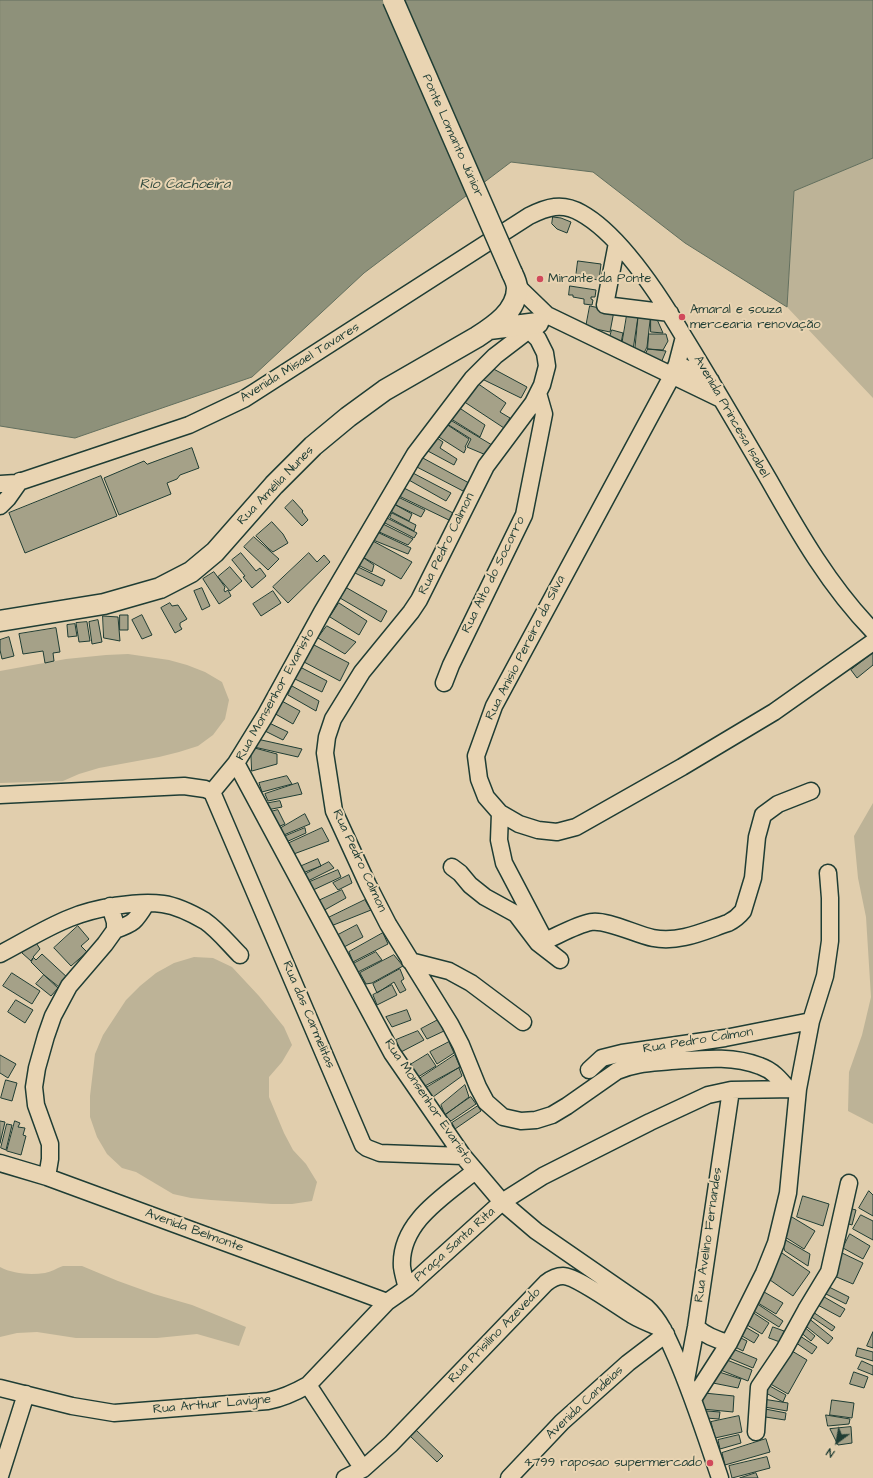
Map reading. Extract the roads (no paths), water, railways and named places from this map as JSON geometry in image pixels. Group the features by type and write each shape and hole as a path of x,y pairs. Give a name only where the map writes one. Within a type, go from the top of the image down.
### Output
{"main road":[{"name":"Ponte Lomanto Júnior","path":"393,0 514,279"},
{"name":"Rua Amélia Nunes","path":"0,621 104,604 160,588 191,572 215,552 274,486 313,446 348,417 385,390 489,329 506,314 516,295 514,279"},
{"path":"489,329 538,323"}],"street":[{"name":"Avenida Misael Tavares","path":"0,484 20,481 189,425 244,399 529,216 546,208 562,206 579,212"},
{"name":"Avenida Princesa Isabel","path":"579,212 594,221 617,243 670,312 791,518 828,576 856,613 873,631"},
{"path":"617,243 604,305 670,312"},
{"path":"514,279 538,323 674,370 711,380"},
{"name":"Rua Pedro Calmon","path":"538,323 538,339 545,353 547,366 542,385 533,403 486,466 419,600 362,672 333,719 327,737 325,753 334,811 368,885 388,924 450,1024 461,1045 475,1082 486,1102 503,1117 521,1121 536,1120 552,1115 617,1071 625,1067 646,1062 721,1058 743,1061 760,1065 771,1071 793,1089"},
{"name":"Rua Monsenhor Evaristo","path":"538,323 494,356 472,379 415,454 322,612 265,716 236,763 392,1052 463,1156 502,1202 536,1231 654,1315 665,1332 686,1380 720,1478"},
{"name":"Rua Anisio Pereira da Silva","path":"684,337 674,370 494,706 476,756 479,779 486,797 500,813 519,824 538,830 558,832 576,827 682,767 774,712 873,642"},
{"path":"674,370 721,399"},
{"name":"Rua Alto do Socorro","path":"444,683 451,665 524,515 544,414 538,393"},
{"path":"0,506 8,498 20,481"},
{"path":"0,795 184,786 204,789 212,792 236,763"},
{"path":"500,813 499,840 504,863 545,941 592,921 602,922 653,938 674,940 687,937 734,920 743,911 753,878 757,837 763,815 778,804 811,791"},
{"name":"Rua das Carmelitas","path":"212,792 363,1145 380,1153 463,1156"},
{"path":"452,866 470,885 486,897 516,914 538,943 560,960"},
{"path":"693,1399 730,1343 764,1273 776,1243 788,1193 793,1089 811,1021 825,976 830,941 830,898 828,873"},
{"path":"47,1177 50,1159 50,1144 36,1105 34,1087 37,1068 53,1016 69,986 115,930 132,923 137,919 146,904"},
{"path":"0,954 71,918 110,906 163,904 183,910 205,922 222,936 240,955"},
{"path":"110,906 115,922 115,930"},
{"path":"410,961 449,971 472,983 523,1022"},
{"name":"Rua Pedro Calmon","path":"589,1070 602,1058 622,1053 725,1038 811,1021"},
{"path":"502,1202 543,1176 708,1095 731,1090 793,1089"},
{"name":"Rua Avelino Fernandes","path":"686,1380 696,1327 731,1090"},
{"name":"Avenida Belmonte","path":"0,1163 47,1177 388,1302"},
{"name":"Praça Santa Rita","path":"407,1288 402,1268 402,1254 408,1235 421,1216 475,1170"},
{"path":"756,1432 759,1386 784,1350 829,1272 849,1183"},
{"name":"Praça Santa Rita","path":"388,1302 407,1288 502,1202"},
{"name":"Rua Prisilino Azevedo","path":"345,1478 363,1469 391,1444 546,1283 557,1277 570,1277 634,1316 665,1332"},
{"name":"Rua Arthur Lavigne","path":"0,1388 72,1406 114,1413 268,1401 282,1398 308,1385 388,1302"},
{"path":"696,1327 706,1335 716,1340 730,1343"},
{"name":"Avenida Candeias","path":"509,1478 562,1422 665,1332"},
{"path":"308,1385 363,1469"},
{"path":"0,1476 26,1394"}],"water":[{"name":"Rio Cachoeira","path":"0,0 873,0 873,158 794,191 787,307 685,243 593,172 511,162 364,273 252,377 75,438 0,426"}],"place":[{"name":"Mirante da Ponte","path":"540,279"},
{"name":"Amaral e souza mercearia renovação","path":"682,317"},
{"name":"4799 raposao supermercado","path":"710,1463"}]}
